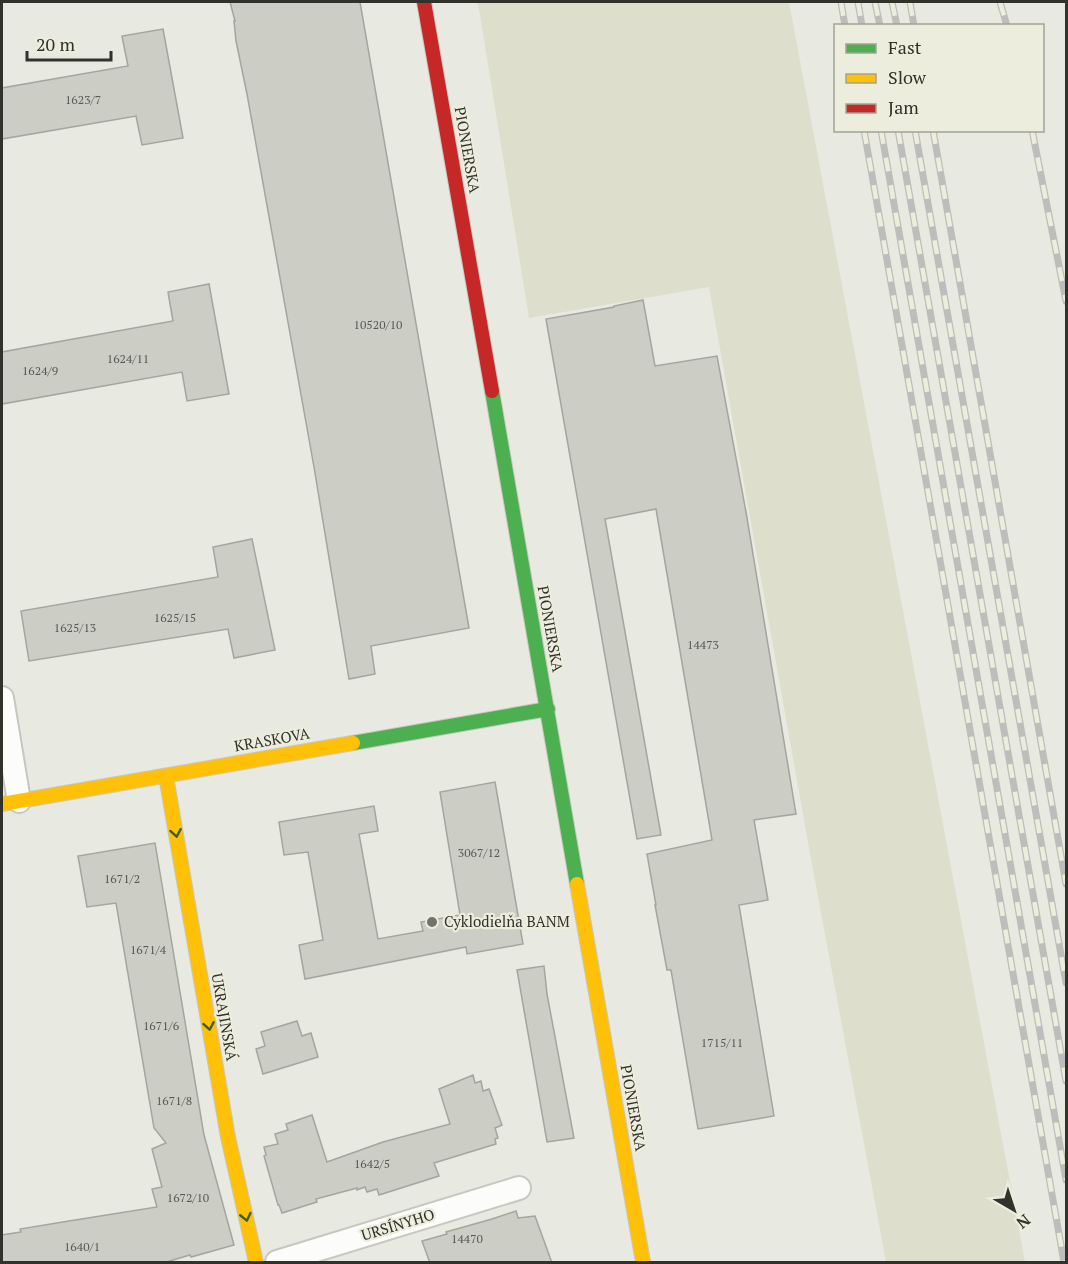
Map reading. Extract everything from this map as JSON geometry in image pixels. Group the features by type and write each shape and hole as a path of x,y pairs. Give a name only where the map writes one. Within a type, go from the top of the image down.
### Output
{"street":[{"name":"PIONIERSKA","path":"424,2 643,1263"},
{"path":"2,698 10,803"},
{"name":"KRASKOVA","path":"10,803 548,709"},
{"name":"UKRAJINSKÁ","path":"166,776 228,1137 256,1263"},
{"name":"URSÍNYHO","path":"277,1263 519,1188"}],"green space":[{"path":"477,2 789,2 1025,1262 886,1262 811,859 709,287 529,318"}],"building":[{"path":"230,2 360,2 469,628 371,646 375,674 349,679 314,467"},
{"path":"163,29 183,138 142,145 136,116 2,139 2,88 128,66 122,36"},
{"path":"209,284 229,394 187,401 182,372 2,404 2,352 173,321 168,292"},
{"path":"643,300 655,366 717,356 746,512 796,814 754,820 768,900 739,905 774,1116 698,1129 671,970 667,970 647,854 712,840 656,509 605,519 661,835 637,839 546,319"},
{"path":"252,539 275,650 234,658 228,629 29,661 21,611 218,577 213,547"},
{"path":"495,782 523,944 467,954 466,947 305,979 299,945 323,940 308,852 284,855 279,822 374,806 378,831 359,834 378,939 423,931 421,922 460,915 440,792"},
{"path":"155,843 204,1135 234,1245 163,1263 2,1263 2,1235 21,1232 20,1229 157,1207 152,1189 162,1187 152,1149 166,1143 154,1128 116,903 87,907 78,856"},
{"path":"544,966 547,994 574,1138 547,1142 517,970"},
{"path":"297,1021 302,1036 311,1033 318,1057 263,1074 256,1049 265,1046 261,1032"},
{"path":"473,1075 475,1083 481,1081 483,1091 489,1089 502,1125 495,1128 498,1138 495,1139 496,1144 434,1163 439,1176 379,1195 377,1189 367,1192 365,1187 357,1190 357,1188 316,1199 317,1202 282,1213 264,1156 266,1155 264,1147 278,1144 275,1134 288,1130 286,1124 312,1115 327,1162 383,1142 450,1124 439,1089"},
{"path":"516,1211 518,1218 535,1216 552,1263 430,1263 422,1241"}],"railway":[{"path":"841,2 845,24"},
{"path":"858,2 862,24"},
{"path":"875,2 880,24"},
{"path":"892,2 897,24"},
{"path":"910,2 914,24"},
{"path":"1000,2 1006,24"},
{"path":"864,132 1064,1262"},
{"path":"881,132 1066,1180"},
{"path":"898,132 1066,1081"},
{"path":"915,132 1066,983"},
{"path":"933,132 1066,884"},
{"path":"1032,132 1066,301"}],"traffic: fast":[{"path":"492,391 577,884"},
{"path":"353,743 548,709"}],"traffic: slow":[{"path":"2,804 353,743"},
{"path":"166,776 228,1137 256,1262"},
{"path":"577,884 643,1262"}],"traffic: jam":[{"path":"424,2 492,391"}],"place":[{"name":"Cyklodielňa BANM","path":"432,922"}]}
